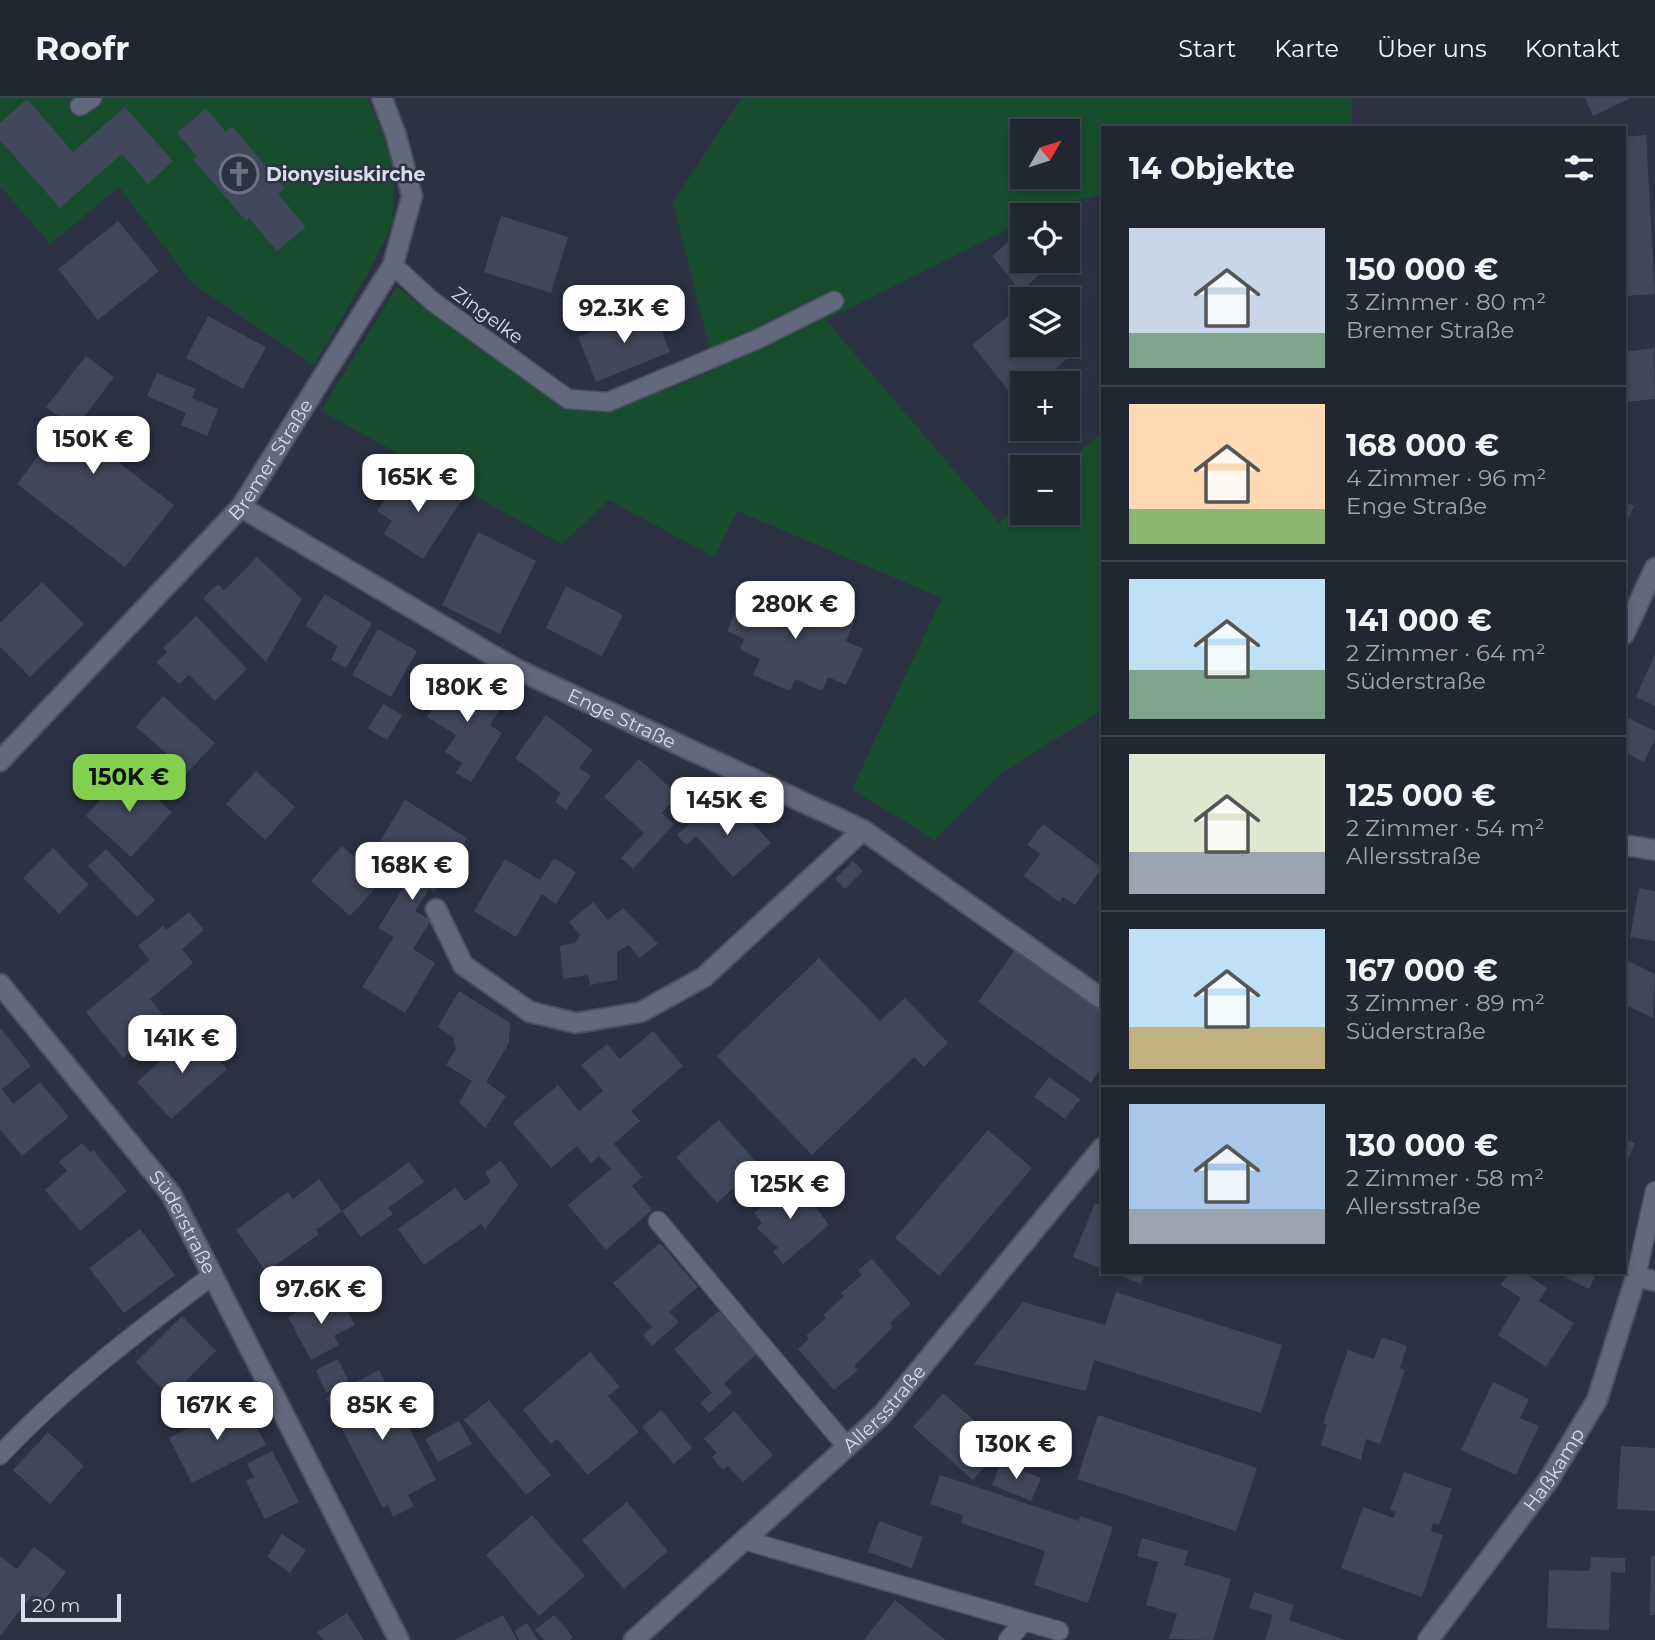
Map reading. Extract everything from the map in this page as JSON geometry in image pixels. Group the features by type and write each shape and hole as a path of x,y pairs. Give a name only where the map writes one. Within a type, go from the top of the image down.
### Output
{"street":[{"name":"Bremer Straße","path":"0,761 241,507 393,265 412,196 396,135 382,98"},
{"name":"Enge Straße","path":"241,507 514,668 863,830 1101,998"},
{"path":"1626,630 1655,568"},
{"path":"436,909 463,965 530,1012 576,1023 641,1012 704,977 863,830"},
{"path":"1626,845 1655,850"},
{"name":"Süderstraße","path":"0,984 171,1194 399,1640"},
{"name":"Allersstraße","path":"634,1640 883,1415 1101,1149"},
{"name":"Haßkamp","path":"1427,1640 1548,1481 1597,1400 1645,1279"}],"lane":[{"name":"Zingelke","path":"393,265 432,301 568,399 608,402 758,338 834,301"},
{"path":"1645,1279 1655,1191"},
{"path":"658,1221 847,1447"},
{"path":"0,1455 38,1414 129,1338 212,1275"},
{"path":"744,1540 1059,1631"},
{"path":"1008,1640 1024,1621"}],"green space":[{"path":"0,98 367,98 394,159 393,222 372,266 314,365 192,283 119,187 50,244 0,186"},
{"path":"742,98 1352,98 1352,126 1101,126 1101,195 1063,203 1010,203 1010,228 826,320 999,523 1010,513 1010,525 1080,525 1080,455 1076,455 1101,433 1101,711 1003,772 935,840 852,789 942,598 737,511 714,557 609,500 562,544 321,411 397,287 566,409 611,411 715,370 673,202"}],"building":[{"path":"1585,98 1631,98 1593,116"},
{"path":"27,99 73,152 125,107 173,161 148,184 122,154 60,208 0,140 0,123"},
{"name":"Dionysiuskirche","path":"206,108 226,132 232,126 285,189 278,194 306,227 277,251 249,218 246,221 193,159 197,156 177,133"},
{"path":"1646,135 1655,294 1626,296 1626,137"},
{"path":"501,216 568,237 551,293 484,272"},
{"path":"118,221 159,271 98,320 58,269"},
{"path":"1010,240 1010,273 1041,273 1026,287 1018,287 992,256"},
{"path":"653,308 670,352 596,382 578,337"},
{"path":"1010,315 1010,357 1067,359 1052,371 1010,371 1010,392 972,345"},
{"path":"208,316 266,347 243,389 186,358"},
{"path":"1654,348 1655,399 1626,402 1626,352"},
{"path":"86,356 114,377 75,429 174,505 125,567 17,484 65,421 46,407"},
{"path":"157,373 196,389 192,398 218,409 207,436 181,425 186,413 147,396"},
{"path":"400,476 428,494 436,481 463,498 423,559 384,534 392,521 377,511"},
{"path":"1626,502 1634,506 1626,524"},
{"path":"478,532 536,561 500,634 442,605"},
{"path":"257,557 302,599 266,662 203,598 218,584 224,591"},
{"path":"42,582 84,624 30,677 0,647 0,623"},
{"path":"770,585 854,623 846,641 863,649 846,685 828,677 822,691 795,679 790,691 753,675 760,659 740,649 744,639 727,631 742,597 761,606"},
{"path":"566,586 623,615 602,656 546,628"},
{"path":"325,594 372,623 346,668 331,660 338,646 305,626"},
{"path":"196,616 247,669 215,701 189,675 179,684 156,662 167,652 163,648"},
{"path":"378,629 417,651 391,697 352,675"},
{"path":"1655,654 1655,706 1636,697"},
{"path":"454,674 503,704 490,725 502,733 471,782 456,773 462,763 445,752 456,735 427,717"},
{"path":"163,696 215,743 179,782 172,776 181,766 136,727"},
{"path":"383,704 402,715 387,740 368,729"},
{"path":"546,715 593,750 579,768 591,776 566,810 555,802 561,793 515,758"},
{"path":"1628,718 1655,731 1655,739 1644,762 1626,753"},
{"path":"639,759 678,795 662,813 674,824 633,869 621,858 644,833 604,797"},
{"path":"126,770 172,812 131,857 86,816"},
{"path":"256,771 295,807 265,840 226,804"},
{"path":"405,800 467,838 434,892 429,889 415,911 431,920 413,949 435,963 405,1013 362,987 394,937 378,928 410,877 396,868 403,858 379,843"},
{"path":"733,802 771,843 733,877 696,836 686,845 677,835 707,807 716,817"},
{"path":"1043,824 1101,869 1075,905 1063,897 1059,902 1024,876 1040,854 1027,845"},
{"path":"342,846 382,881 350,916 311,881"},
{"path":"53,848 89,885 59,914 23,878"},
{"path":"106,849 155,900 137,917 88,866"},
{"path":"554,858 576,872 556,904 542,894 516,937 474,911 505,859 540,880"},
{"path":"853,861 863,871 845,889 835,879"},
{"path":"1639,888 1655,891 1655,941 1630,937"},
{"path":"593,902 608,920 623,908 658,944 639,958 629,945 617,952 617,980 590,985 588,975 563,979 560,946 575,943 580,935 569,922"},
{"path":"189,912 204,930 182,949 193,963 150,999 168,1021 123,1058 86,1012 150,960 138,946 163,926 166,930"},
{"path":"1017,947 1101,1008 1101,1068 1091,1083 978,1002"},
{"path":"819,958 880,1021 905,998 948,1043 924,1067 914,1057 812,1155 717,1056"},
{"path":"1626,960 1655,974 1653,1018 1626,1005"},
{"path":"459,991 510,1023 509,1043 486,1082 506,1096 485,1128 459,1102 472,1081 446,1065 456,1049 453,1037 438,1027"},
{"path":"0,1028 31,1066 2,1089 13,1104 40,1082 69,1117 22,1156 0,1129"},
{"path":"193,1031 227,1069 171,1119 137,1082"},
{"path":"653,1031 683,1066 631,1111 640,1121 614,1144 642,1177 632,1186 652,1210 606,1250 568,1205 611,1169 599,1156 591,1163 577,1146 551,1168 513,1123 558,1085 579,1111 603,1091 581,1065 607,1044 620,1059"},
{"path":"1049,1077 1080,1099 1065,1119 1034,1097"},
{"path":"719,1120 759,1165 717,1203 676,1157"},
{"path":"988,1130 1032,1168 939,1276 895,1238"},
{"path":"1626,1140 1635,1143 1626,1163"},
{"path":"82,1143 90,1152 93,1150 127,1191 80,1231 45,1190 67,1171 59,1162"},
{"path":"501,1161 518,1185 485,1229 481,1224 424,1265 398,1229 455,1188 465,1201 491,1182 485,1172"},
{"path":"409,1162 424,1182 388,1208 393,1214 361,1237 342,1211"},
{"path":"319,1179 342,1211 316,1230 319,1234 266,1272 236,1230 288,1192 293,1199"},
{"path":"795,1179 829,1225 783,1264 773,1252 778,1248 757,1228 762,1223 754,1213"},
{"path":"1095,1203 1101,1206 1101,1269 1073,1257"},
{"path":"140,1229 175,1275 124,1313 89,1268"},
{"path":"660,1243 698,1287 669,1312 679,1322 652,1346 643,1335 652,1327 613,1283"},
{"path":"872,1259 911,1304 890,1323 893,1327 854,1366 858,1370 834,1390 798,1349 809,1339 806,1336 826,1318 823,1315 844,1296 841,1293 862,1275 858,1270"},
{"path":"1117,1274 1145,1274 1141,1284"},
{"path":"1508,1274 1526,1274 1547,1288 1539,1301 1574,1323 1546,1367 1498,1335 1521,1298 1501,1285"},
{"path":"1559,1274 1596,1274 1589,1289"},
{"path":"1116,1292 1282,1345 1261,1413 1094,1360 1086,1391 974,1364 1023,1302 1105,1325"},
{"path":"330,1295 337,1308 344,1304 355,1325 334,1336 339,1345 311,1360 288,1317"},
{"path":"719,1311 757,1354 724,1383 732,1393 709,1413 700,1403 712,1393 674,1349"},
{"path":"182,1316 216,1351 170,1397 136,1362"},
{"path":"1382,1337 1407,1346 1400,1368 1405,1370 1380,1444 1366,1439 1361,1460 1321,1445 1327,1425 1323,1423 1348,1350 1374,1359"},
{"path":"590,1352 620,1387 608,1396 639,1432 588,1475 557,1439 551,1444 523,1410"},
{"path":"338,1359 349,1382 326,1393 316,1370"},
{"path":"379,1370 436,1480 408,1495 414,1506 393,1517 388,1505 383,1508 326,1398"},
{"path":"1493,1382 1529,1399 1520,1418 1539,1426 1516,1475 1461,1450"},
{"path":"943,1393 1003,1446 973,1480 913,1427"},
{"path":"243,1400 266,1445 192,1483 169,1438"},
{"path":"489,1400 551,1475 526,1495 464,1420"},
{"path":"661,1410 692,1448 674,1464 642,1427"},
{"path":"734,1411 773,1455 743,1482 728,1466 723,1470 712,1457 717,1453 704,1439"},
{"path":"1098,1415 1257,1468 1236,1531 1077,1479"},
{"path":"459,1421 472,1444 438,1462 425,1439"},
{"path":"48,1432 84,1466 50,1504 13,1470"},
{"path":"1621,1446 1655,1448 1655,1511 1617,1509"},
{"path":"272,1451 299,1502 265,1519 246,1481 254,1477 247,1464"},
{"path":"1001,1462 1041,1478 1031,1501 992,1485"},
{"path":"1404,1472 1452,1489 1439,1525 1433,1523 1431,1531 1443,1535 1422,1597 1341,1568 1363,1507 1394,1518 1396,1512 1390,1510"},
{"path":"940,1475 1079,1521 1080,1516 1113,1527 1088,1603 1034,1585 1045,1551 961,1523 963,1515 930,1504"},
{"path":"627,1502 668,1551 624,1589 582,1540"},
{"path":"532,1515 585,1576 539,1616 486,1555"},
{"path":"879,1521 923,1537 912,1568 868,1552"},
{"path":"282,1534 306,1550 290,1573 267,1557"},
{"path":"1142,1538 1188,1551 1184,1565 1231,1579 1213,1640 1169,1639 1177,1614 1146,1605 1158,1562 1137,1556"},
{"path":"34,1547 66,1572 42,1603 32,1595 0,1636 0,1556 17,1569"},
{"path":"1651,1556 1655,1556 1655,1615 1650,1615"},
{"path":"1591,1557 1625,1558 1625,1573 1611,1572 1609,1630 1547,1628 1549,1570 1590,1571"},
{"path":"1254,1592 1294,1605 1289,1620 1345,1640 1265,1640 1273,1615 1249,1608"},
{"path":"895,1600 946,1640 864,1640"},
{"path":"347,1613 364,1640 323,1640 317,1632"},
{"path":"503,1615 517,1640 454,1640"},
{"path":"554,1615 573,1637 570,1640 544,1640 535,1630"},
{"path":"527,1623 538,1640 519,1640 515,1631"}],"place":[{"name":"Dionysiuskirche","path":"239,174"}]}
